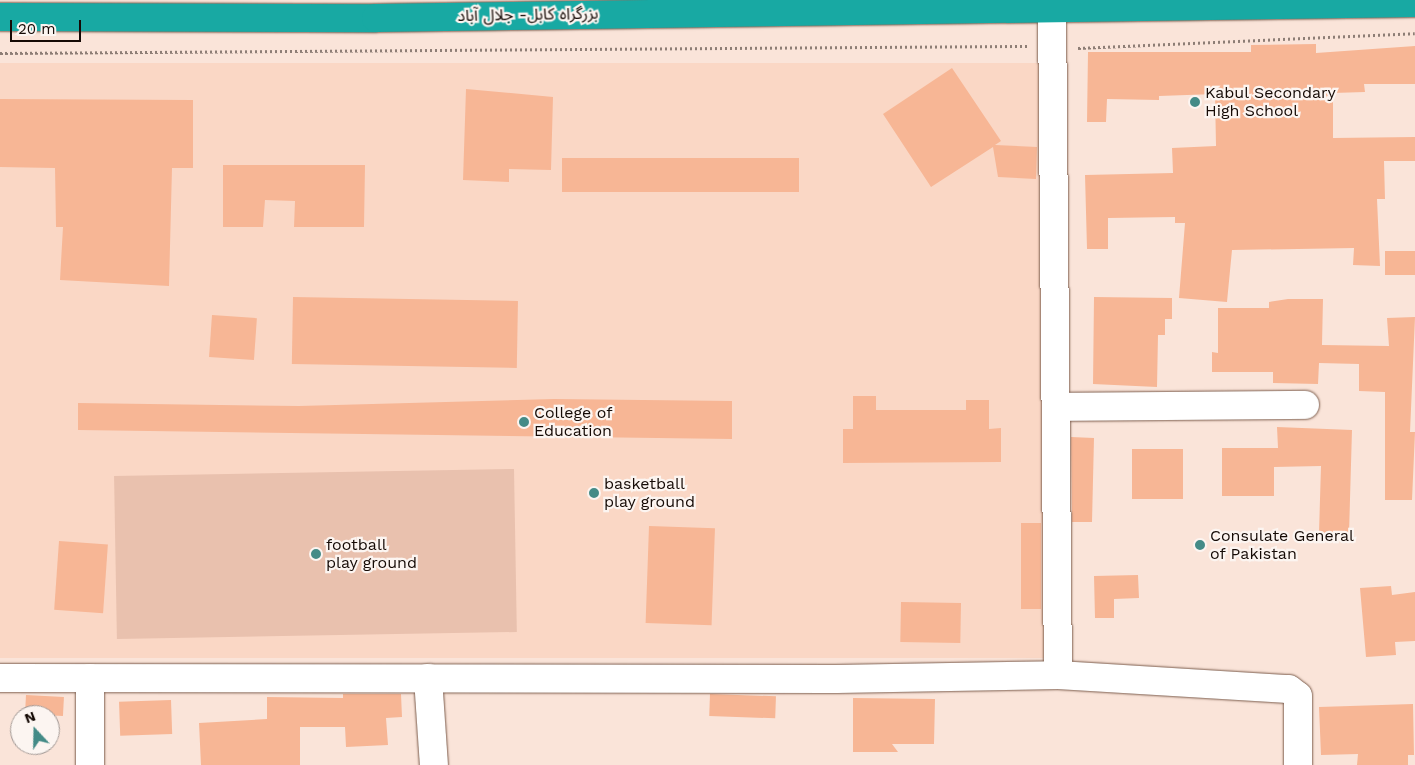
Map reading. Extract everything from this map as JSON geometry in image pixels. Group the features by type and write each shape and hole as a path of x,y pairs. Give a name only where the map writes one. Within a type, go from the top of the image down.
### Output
{"highway":[{"name":"بزرگراه کابل- جلال آباد","path":"0,18 376,9 1415,3"}],"street":[{"path":"1052,6 1059,407 1058,674"},
{"path":"1059,407 1305,405"},
{"path":"0,678 428,678 1058,674 1289,689 1298,696 1298,765"},
{"path":"90,678 90,765"},
{"path":"428,678 434,765"}],"path":[{"path":"0,53 1053,48 1415,32"}],"shaded area":[{"name":"College of Education","path":"0,63 1047,63 1047,658 0,658"},
{"name":"football play ground","path":"514,469 517,632 117,639 114,476"}],"building":[{"path":"1316,44 1316,53 1415,46 1415,84 1364,84 1365,92 1333,93 1333,138 1415,137 1415,161 1384,161 1385,199 1377,199 1380,266 1353,265 1354,248 1232,250 1227,302 1179,298 1185,223 1175,223 1175,217 1108,218 1108,249 1087,249 1085,175 1173,173 1172,148 1216,146 1215,94 1159,96 1159,100 1107,99 1106,122 1087,122 1088,52 1251,52 1251,45"},
{"path":"952,68 1001,141 995,145 1037,147 1036,179 998,177 993,147 931,187 883,114"},
{"path":"466,89 553,97 551,170 509,169 509,182 463,180"},
{"path":"0,99 193,100 193,168 172,168 169,286 60,280 63,227 56,227 55,168 0,167"},
{"path":"562,158 799,158 799,192 562,192"},
{"path":"223,165 365,165 364,227 294,227 295,201 265,200 263,227 223,227"},
{"path":"1385,251 1415,251 1415,275 1385,275"},
{"path":"293,297 518,301 517,368 292,364"},
{"path":"1094,297 1172,298 1172,319 1165,319 1165,335 1158,335 1157,387 1093,384"},
{"path":"1288,299 1323,299 1322,345 1389,346 1387,318 1415,317 1410,432 1415,432 1412,500 1385,500 1385,392 1359,391 1359,364 1319,363 1318,384 1273,383 1273,372 1212,372 1212,352 1218,353 1218,308 1269,308 1269,302"},
{"path":"212,315 257,318 254,360 209,357"},
{"path":"853,396 876,396 876,410 966,410 966,400 989,400 989,429 1001,428 1001,462 843,463 843,429 853,429"},
{"path":"554,399 732,401 732,439 78,430 78,403 299,406"},
{"path":"1277,427 1352,430 1349,534 1319,533 1321,466 1274,467 1274,496 1222,496 1222,448 1278,448"},
{"path":"1071,437 1094,438 1092,522 1072,522"},
{"path":"1132,449 1183,449 1183,499 1132,499"},
{"path":"1021,523 1041,523 1041,609 1021,609"},
{"path":"649,526 715,528 712,625 646,623"},
{"path":"59,541 108,544 103,613 54,610"},
{"path":"1138,575 1139,598 1114,599 1114,618 1095,618 1094,576"},
{"path":"1391,586 1392,595 1415,592 1415,641 1395,642 1396,655 1366,657 1360,588"},
{"path":"901,602 961,603 960,643 900,642"},
{"path":"343,694 401,694 402,717 386,718 388,745 346,747 345,727 300,727 300,765 201,765 199,723 267,719 267,697 343,698"},
{"path":"710,694 776,696 775,718 709,716"},
{"path":"26,695 64,697 63,716 60,716 60,705 25,705"},
{"path":"853,698 935,699 934,744 892,744 898,752 853,752"},
{"path":"171,700 172,734 120,736 119,702"},
{"path":"1413,704 1414,755 1408,755 1408,765 1357,765 1358,754 1321,755 1319,707"}],"place":[{"name":"Kabul Secondary High School","path":"1195,102"},
{"name":"College of Education","path":"524,422"},
{"name":"basketball play ground","path":"594,493"},
{"name":"Consulate General of Pakistan","path":"1200,545"},
{"name":"football play ground","path":"316,554"}]}
